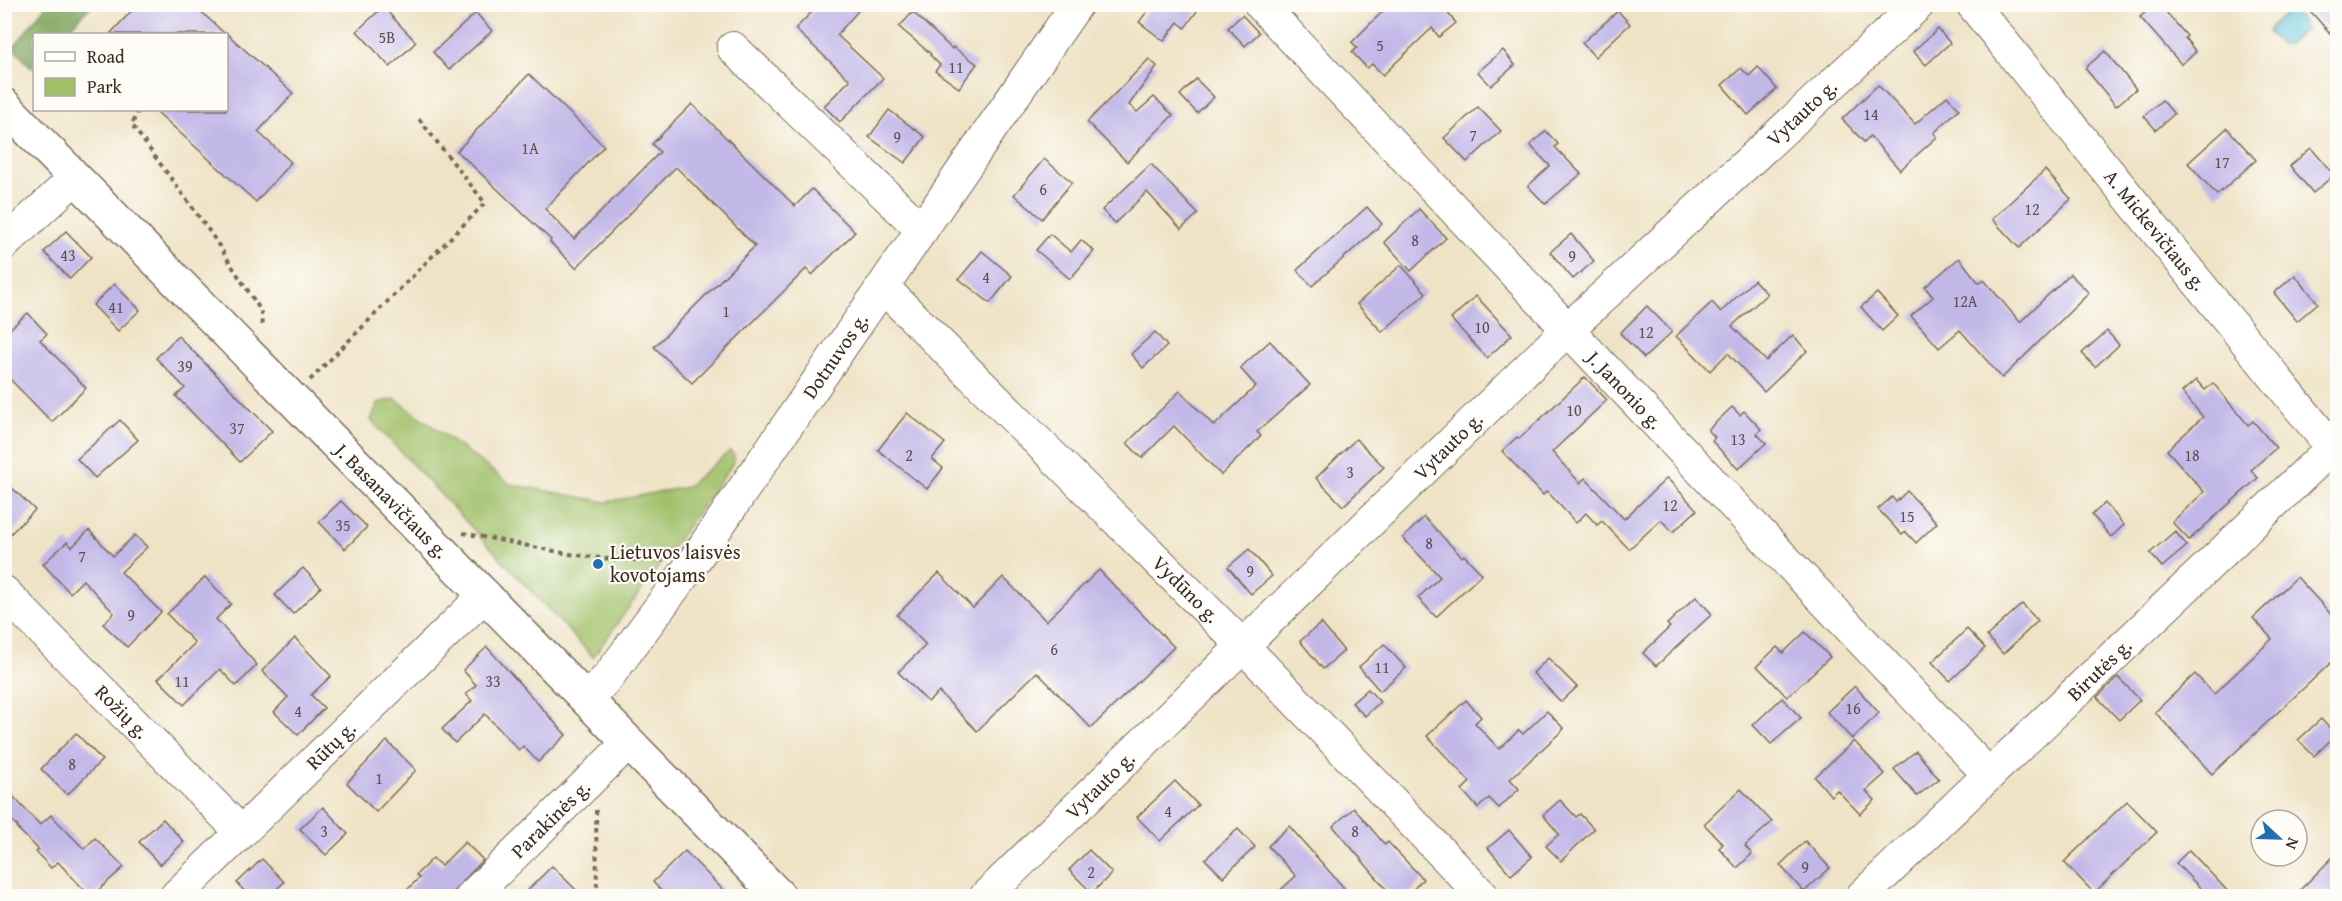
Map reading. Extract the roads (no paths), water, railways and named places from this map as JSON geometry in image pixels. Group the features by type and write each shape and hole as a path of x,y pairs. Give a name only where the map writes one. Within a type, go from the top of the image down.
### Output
{"main road":[{"name":"J. Basanavičiaus g.","path":"4,105 779,897"}],"street":[{"name":"Dotnuvos g.","path":"587,699 608,677 694,561 1077,4"},
{"name":"J. Janonio g.","path":"1260,4 1989,775"},
{"name":"Vytauto g.","path":"986,897 1567,330 1919,4"},
{"name":"A. Mickevičiaus g.","path":"1972,4 2335,448"},
{"path":"733,48 922,230"},
{"path":"4,244 75,178"},
{"name":"Vydūno g.","path":"882,287 1243,646 1483,897"},
{"name":"Birutės g.","path":"1862,897 2335,448"},
{"name":"Rožių g.","path":"4,592 241,832"},
{"name":"Rūtų g.","path":"176,897 485,595"},
{"name":"Parakinės g.","path":"472,897 628,743"}],"water":[{"path":"2290,13 2301,18 2306,30 2287,45 2281,45 2268,33 2269,29 2280,18"}],"place":[{"name":"Lietuvos laisvės kovotojams","path":"598,564"}]}
